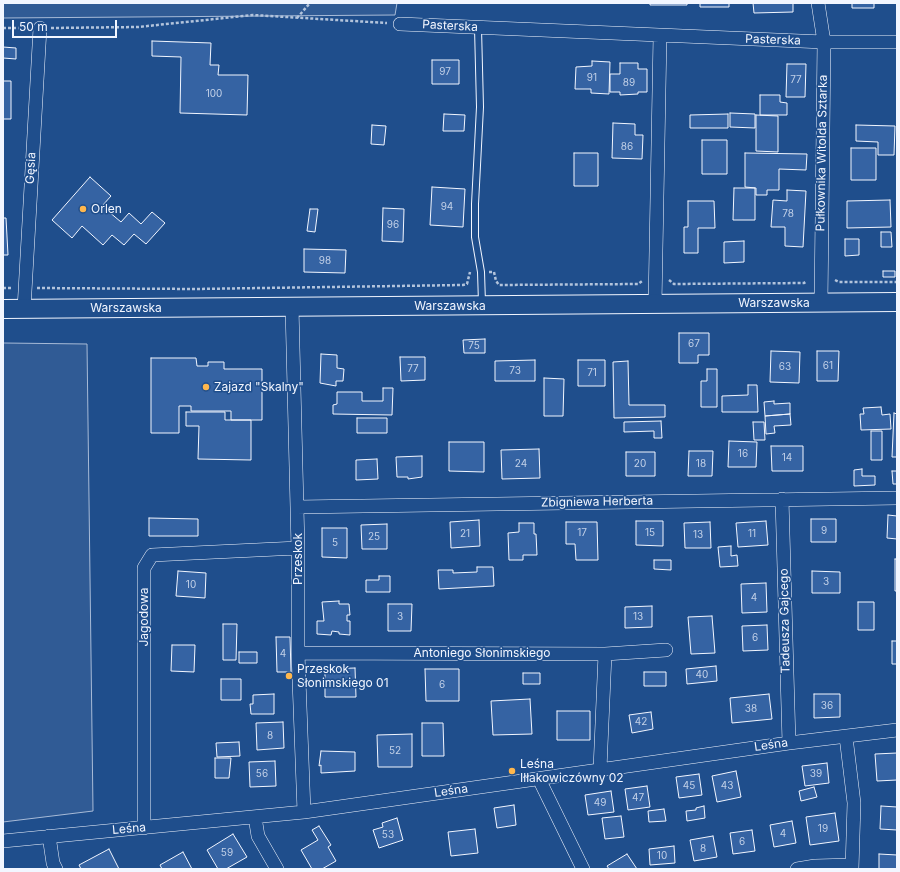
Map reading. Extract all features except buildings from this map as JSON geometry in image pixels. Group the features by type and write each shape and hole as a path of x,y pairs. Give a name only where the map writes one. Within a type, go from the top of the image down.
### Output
{"street":[{"name":"Pułkownika Witolda Sztarka","path":"818,3 824,42 821,303"},
{"name":"Pasterska","path":"400,24 824,42 897,42"},
{"name":"Gęsia","path":"24,309 40,28"},
{"path":"656,304 660,36"},
{"name":"Warszawska","path":"3,309 897,302"},
{"name":"Przeskok","path":"292,307 298,548 298,653 304,812"},
{"name":"Zbigniewa Herberta","path":"297,507 897,498"},
{"name":"Tadeusza Gajcego","path":"782,499 789,743"},
{"name":"Jagodowa","path":"144,828 144,568 152,555 298,548"},
{"name":"Antoniego Słonimskiego","path":"298,653 605,654 666,650"},
{"path":"600,769 605,654"},
{"name":"Leśna","path":"3,841 304,812 600,769 897,730"},
{"path":"797,869 815,866 852,867 854,803 846,737"},
{"path":"539,779 583,869"},
{"path":"255,817 258,836 277,869"},
{"path":"49,836 53,863 56,869"}],"lane":[{"path":"478,28 480,107 475,204 475,237 481,272 482,305"}],"path":[{"path":"297,18 310,3"},
{"path":"3,28 138,27 253,15 400,24"},
{"path":"37,288 195,289 463,285 467,284 470,272"},
{"path":"494,272 496,281 499,285 638,284 643,280 643,275"},
{"path":"669,276 669,280 674,284 796,283 807,282 808,275"},
{"path":"835,275 836,281 839,282 897,282"},
{"path":"3,288 12,288"}],"shaded area":[{"path":"3,3 397,3 395,15 3,18"},
{"path":"3,343 87,344 93,811 3,822"}],"place":[{"name":"Orlen","path":"83,209"},
{"name":"Zajazd \"Skalny\"","path":"206,387"},
{"name":"Przeskok Słonimskiego 01","path":"289,676"},
{"name":"Leśna Iłłakowiczówny 02","path":"512,771"}]}
